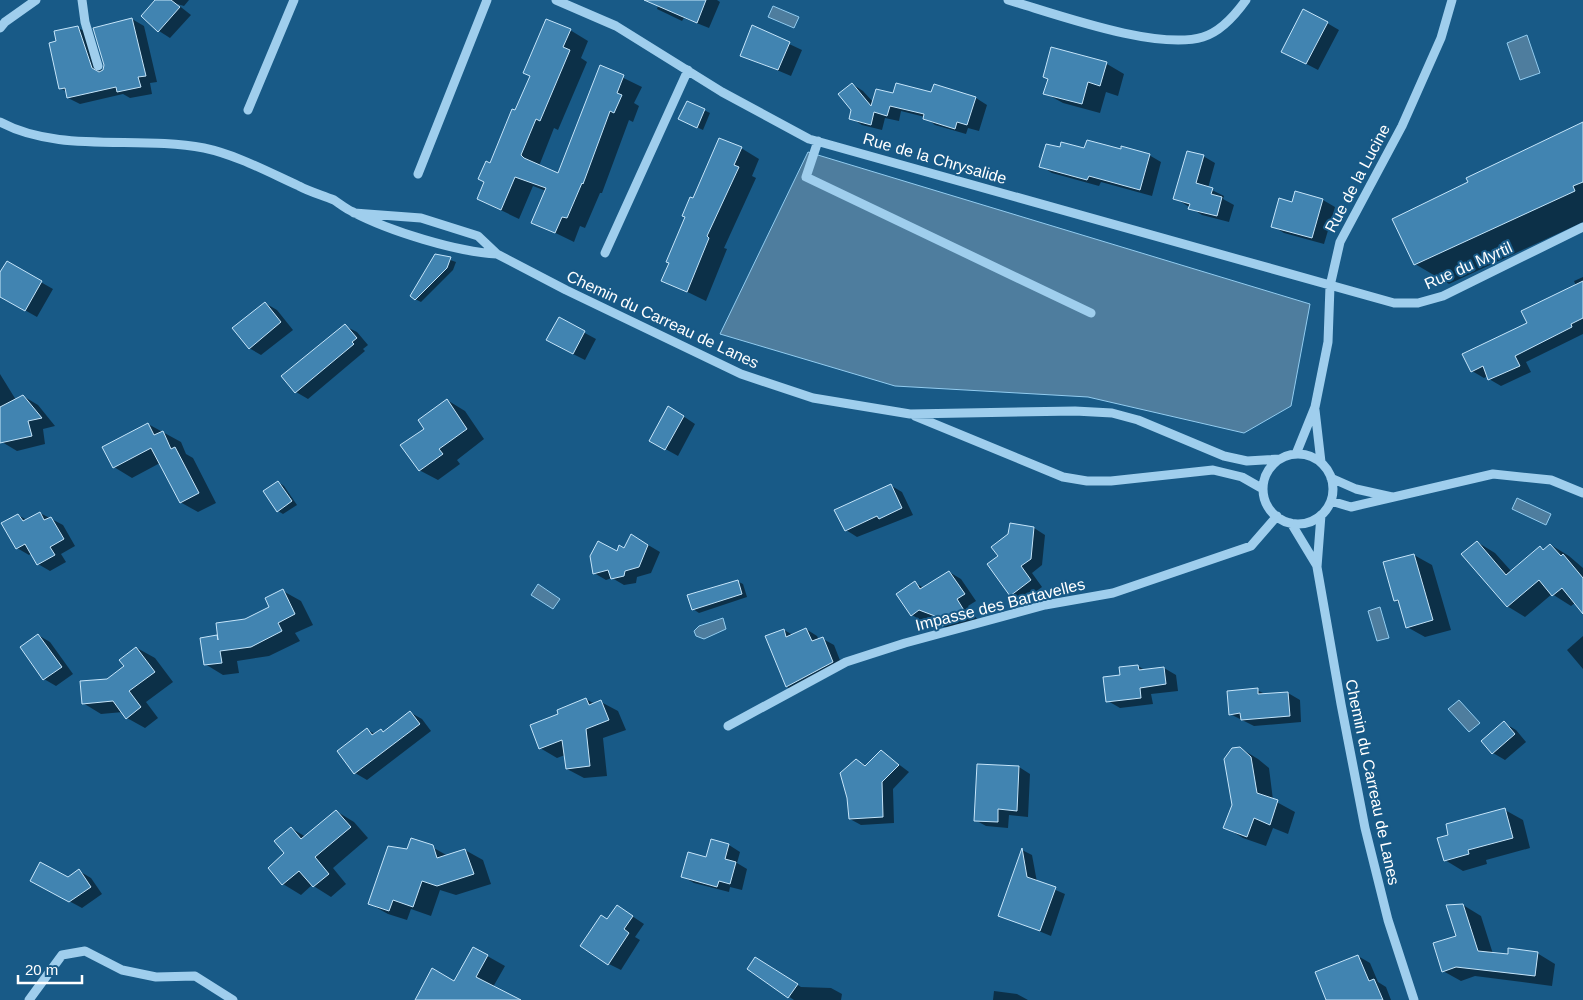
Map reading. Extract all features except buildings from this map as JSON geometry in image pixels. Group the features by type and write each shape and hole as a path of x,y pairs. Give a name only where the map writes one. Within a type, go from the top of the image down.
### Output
{"street":[{"path":"0,28 5,22 36,0"},
{"path":"82,0 85,22 98,66"},
{"path":"248,110 294,0"},
{"path":"418,174 487,0"},
{"name":"Rue de la Chrysalide","path":"556,0 616,26 722,92 818,141 1330,286"},
{"path":"1008,0 1145,38 1183,41 1204,37 1216,30 1246,0"},
{"name":"Rue de la Lucine","path":"1296,454 1315,407 1328,342 1330,286 1340,242 1402,126 1440,38 1452,0"},
{"path":"604,253 688,70"},
{"path":"0,114 9,127"},
{"name":"Chemin du Carreau de Lanes","path":"0,122 9,127 50,139 171,143 206,148 263,168 300,187 333,200 354,213 402,231 478,253 498,254"},
{"path":"818,141 806,177 1091,313"},
{"name":"Chemin du Carreau de Lanes","path":"354,213 421,218 478,236 498,254 566,290 740,374 813,398 910,414 1075,411 1112,413 1138,420 1224,456 1247,461 1280,459"},
{"name":"Rue du Myrtil","path":"1330,286 1394,303 1418,303 1443,296 1583,227"},
{"name":"Rue de la Lucine","path":"1315,407 1321,462"},
{"name":"Chemin du Carreau de Lanes","path":"910,414 1063,477 1087,481 1111,481 1213,470 1242,477 1263,489"},
{"path":"1296,454 1313,457 1321,462 1331,478 1333,490 1330,501 1321,515 1302,523 1291,523 1276,516 1265,499 1263,489 1265,477 1271,467 1280,459 1296,454"},
{"path":"1330,501 1351,508 1493,474 1552,480 1583,493"},
{"path":"1331,478 1356,489 1394,498"},
{"name":"Chemin du Carreau de Lanes","path":"1321,515 1317,567 1365,828 1388,920 1414,1000"},
{"name":"Impasse des Bartavelles","path":"728,726 846,662 905,643 1045,605 1113,593 1252,546 1276,516"},
{"name":"Chemin du Carreau de Lanes","path":"1291,523 1317,567"},
{"path":"29,1000 62,955 85,951 130,972 156,978 195,976 233,1000"}],"water":[{"path":"773,6 799,17 794,28 768,17"},
{"path":"1527,35 1540,73 1520,80 1507,43"},
{"path":"808,152 1310,304 1291,406 1244,433 1088,397 895,386 720,334"},
{"path":"1517,498 1551,514 1546,525 1512,509"},
{"path":"538,584 560,599 553,609 531,595"},
{"path":"1380,607 1389,638 1377,641 1368,611"},
{"path":"723,618 726,629 704,639 696,636 694,631 699,626"},
{"path":"1459,700 1480,723 1469,732 1448,709"}]}
